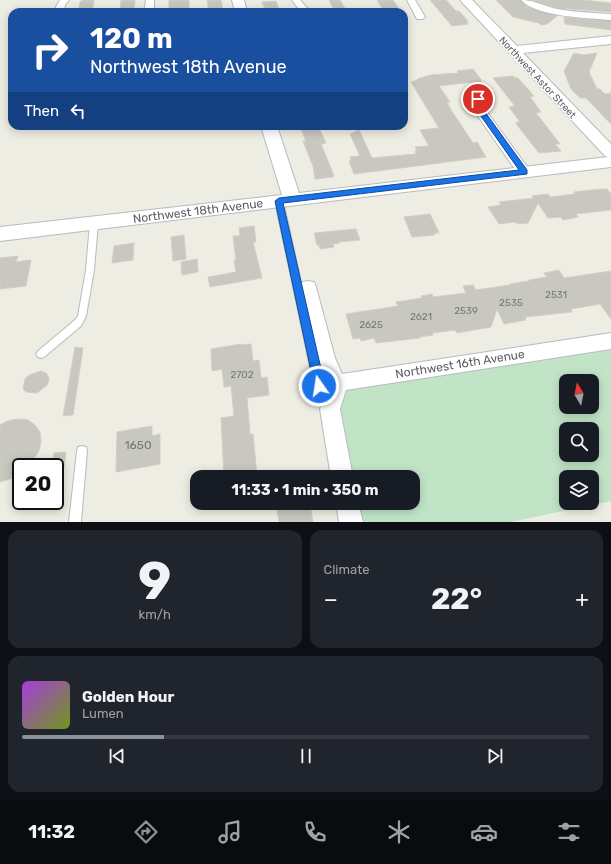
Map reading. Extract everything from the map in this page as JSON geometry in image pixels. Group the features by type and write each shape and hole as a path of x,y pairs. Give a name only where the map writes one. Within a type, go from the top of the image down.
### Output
{"street":[{"path":"296,0 302,8"},
{"path":"411,0 420,17"},
{"name":"Northwest Astor Street","path":"466,0 611,153"},
{"path":"525,0 548,10 611,17"},
{"path":"514,50 609,42"},
{"path":"478,99 481,112 524,172"},
{"path":"270,130 286,200"},
{"name":"Northwest 18th Avenue","path":"0,234 611,162"},
{"path":"308,287 326,358 328,385 336,393 330,409 341,470"},
{"name":"Northwest 16th Avenue","path":"328,385 611,341"},
{"path":"348,510 351,522"}],"lane":[{"path":"286,200 328,385"},
{"path":"41,354 78,323 82,316 90,270 94,223"},
{"path":"75,522 82,451"}],"green space":[{"path":"611,346 611,501 599,504 599,470 559,470 559,510 568,510 511,522 353,522 351,510 420,510 420,470 343,470 326,389"}],"building":[{"path":"83,0 94,0 93,8 79,8 80,2"},
{"path":"121,0 135,0 134,8 120,8"},
{"path":"169,0 189,0 189,8 169,8"},
{"path":"207,0 221,0 222,8 208,8"},
{"path":"329,0 340,0 345,8 333,8"},
{"path":"377,0 393,0 399,8 382,8"},
{"path":"430,0 446,0 456,11 459,11 468,21 466,21 468,24 452,26"},
{"path":"496,0 520,0 527,7 557,16 547,24 541,25 539,23 513,17"},
{"path":"533,0 583,0 611,3 611,12 557,8"},
{"path":"276,1 279,8 264,8 262,2"},
{"path":"564,17 611,21 611,30 565,24"},
{"path":"574,53 583,55 597,53 589,72 597,89 600,89 605,94 611,93 611,124 586,98 580,98 571,89 564,71"},
{"path":"473,69 482,81 439,86 450,102 447,102 451,110 473,143 477,142 486,157 354,174 349,161 351,160 350,157 360,156 350,134 359,130 372,158 416,154 415,151 417,151 415,147 429,146 420,130 439,128 411,82 431,75 459,73 457,71"},
{"path":"513,76 518,78 534,96 530,97 541,112 536,113 560,144 555,144 561,151 539,153 517,125 516,122 520,122 509,107 515,106 493,78"},
{"path":"302,130 320,130 326,143 321,144 334,176 333,177 315,179 313,166 303,141 306,141"},
{"path":"607,189 611,194 611,210 576,214 578,217 563,220 561,217 548,218 538,203 528,223 519,224 514,222 499,224 488,207 501,205 499,202 534,198 532,196 548,194 550,197 575,194 574,192"},
{"path":"430,214 439,233 434,233 435,235 412,237 404,217"},
{"path":"254,226 256,242 253,242 262,278 210,287 208,277 236,272 233,236 240,236 239,228"},
{"path":"356,229 360,240 339,242 333,244 334,247 320,249 319,245 317,245 314,233"},
{"path":"184,235 186,259 173,261 171,237"},
{"path":"134,243 133,260 112,263 114,246"},
{"path":"18,256 16,262 31,260 26,286 0,289 0,258"},
{"path":"197,259 198,272 182,275 181,262"},
{"path":"559,270 564,278 611,271 611,319 600,304 571,309 572,312 525,317 526,320 504,324 497,309 491,327 457,333 455,330 432,333 433,335 419,337 420,338 376,343 374,338 361,341 360,338 353,339 346,314 398,306 396,302 422,298 421,296 432,294 433,297 466,293 463,286 473,285 476,290 510,285 547,277 544,273"},
{"path":"241,344 251,344 253,361 259,360 261,378 267,377 269,395 247,398 250,434 253,434 257,470 224,470 221,418 234,416 231,386 224,387 222,369 212,371 211,349"},
{"path":"75,347 83,348 73,415 63,416"},
{"path":"41,371 46,373 48,376 49,380 47,385 37,393 26,392 23,389 25,379 29,375"},
{"path":"18,419 28,420 35,425 40,432 41,441 39,451 34,458 12,458 12,478 0,482 0,425 7,421"},
{"path":"152,426 152,436 160,434 160,464 116,472 117,432"},
{"path":"66,452 64,467 64,458 53,458 54,453"},
{"path":"277,510 311,510 313,522 279,522"}],"route":[{"path":"319,386 279,201 524,172 481,112 478,99"}]}
